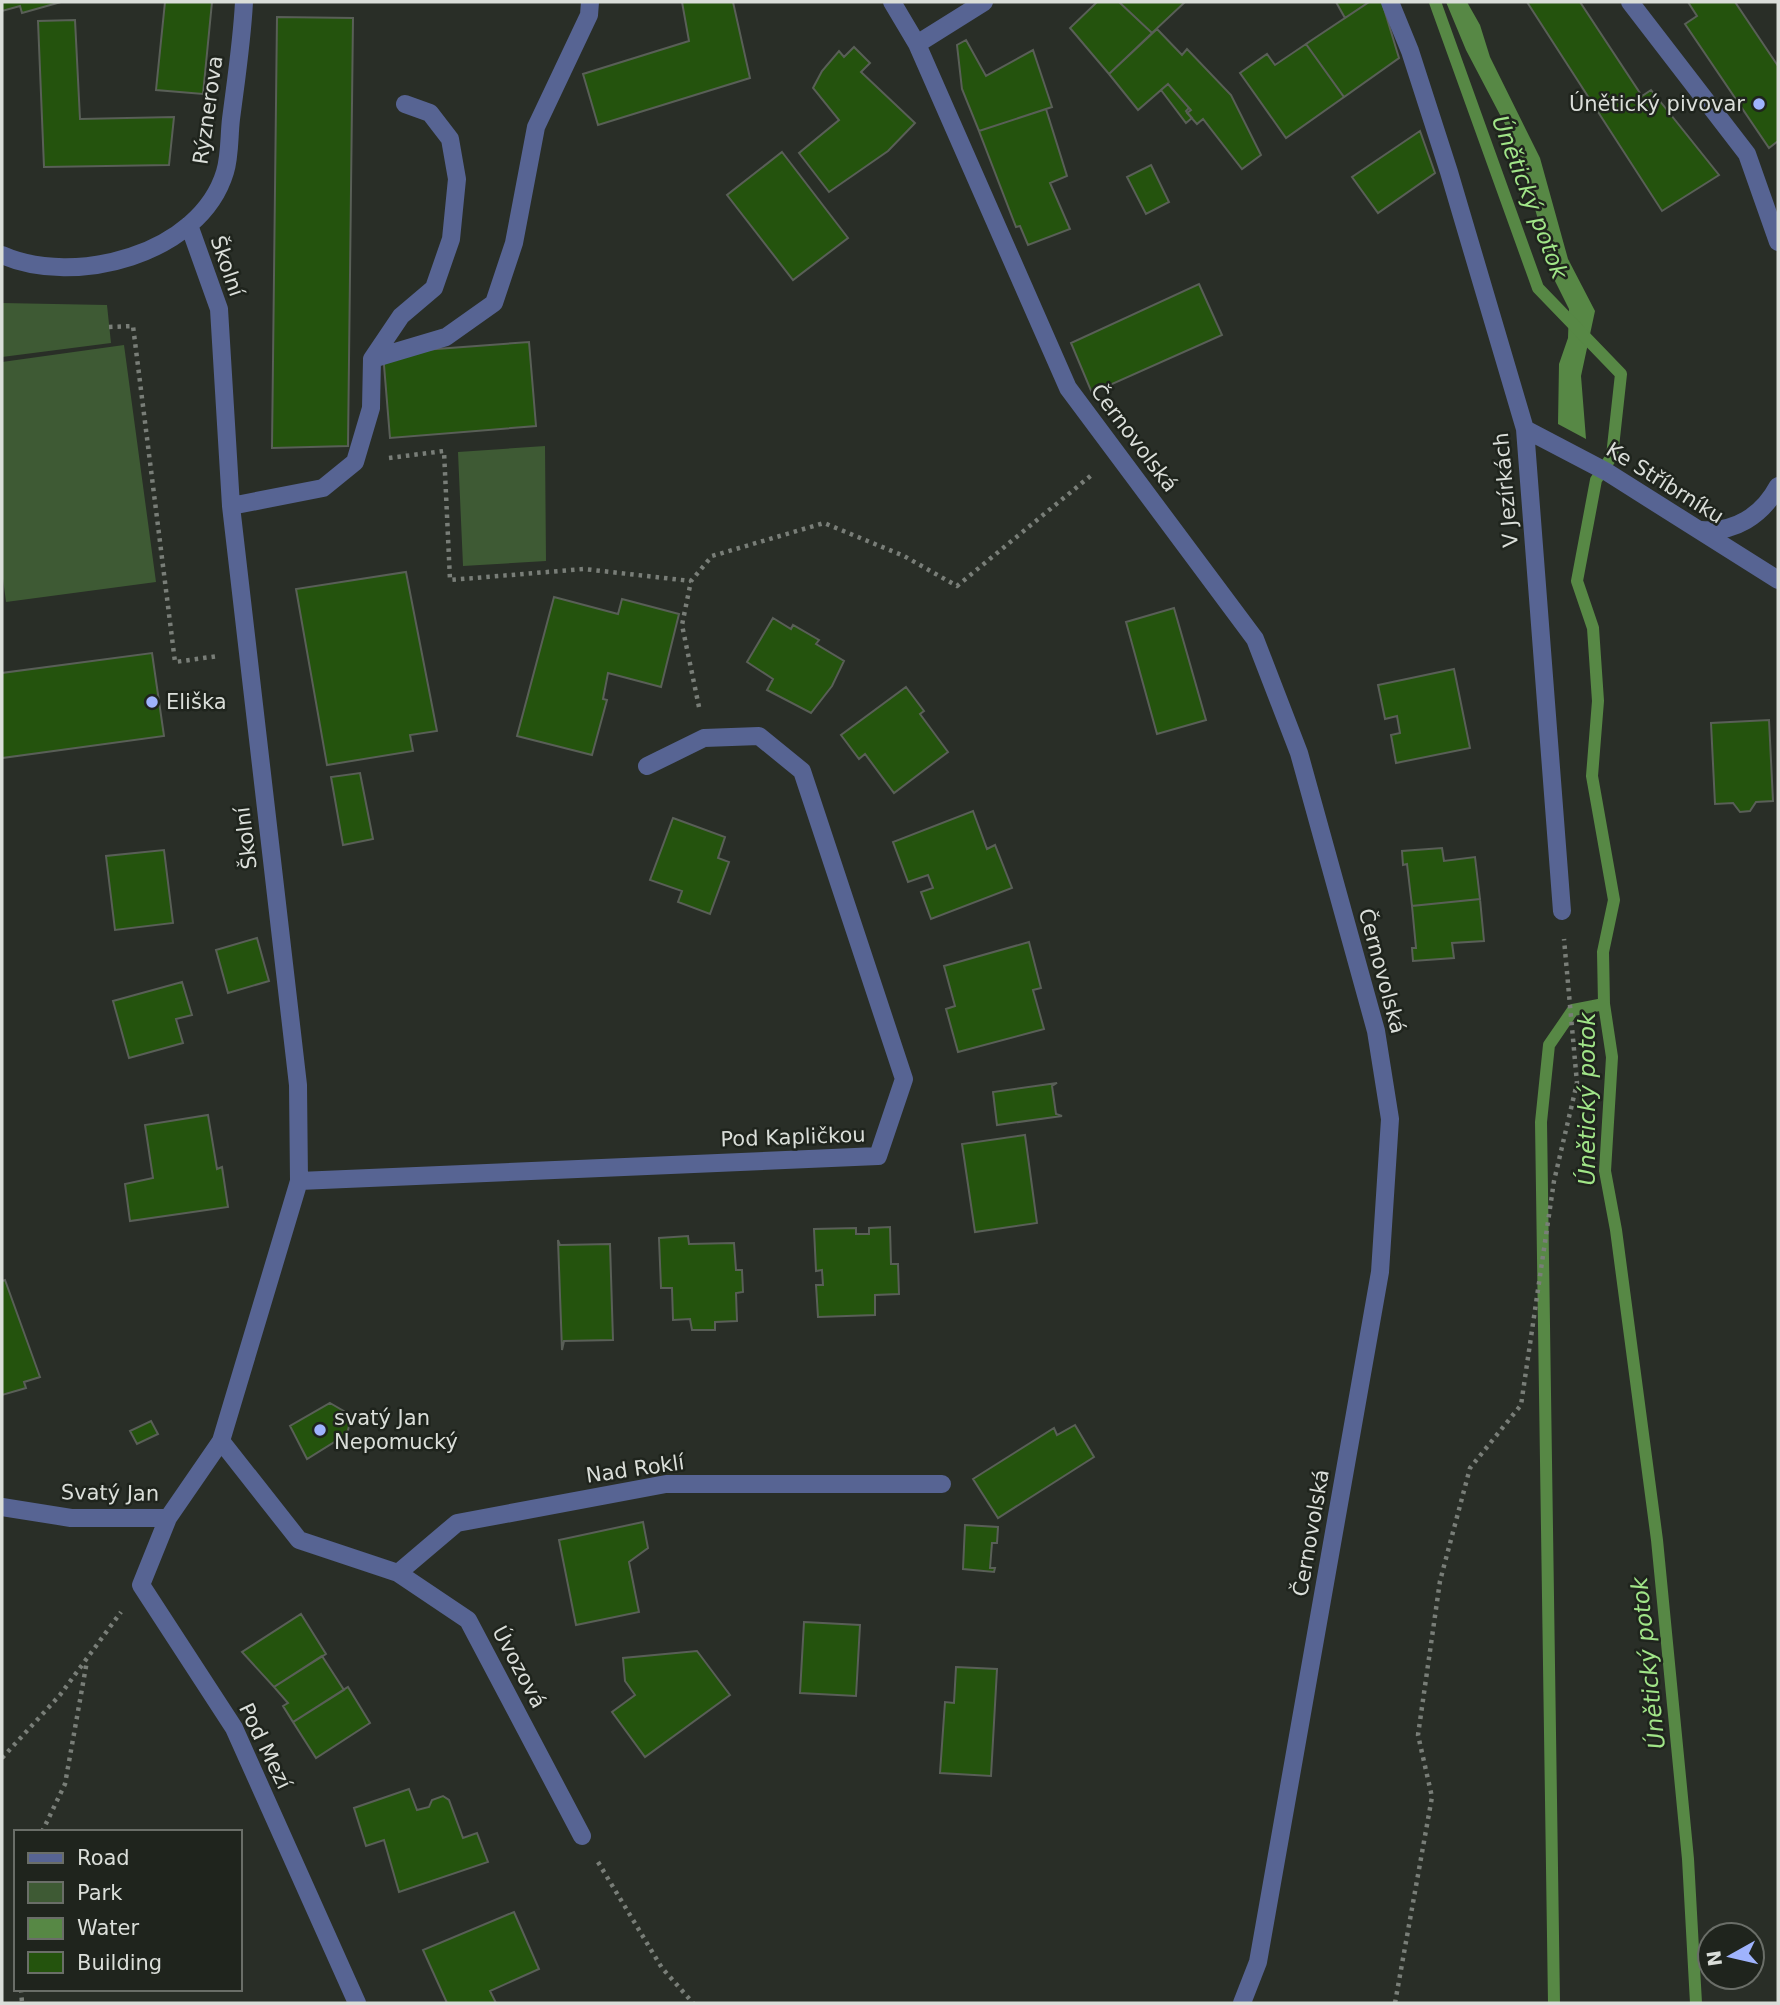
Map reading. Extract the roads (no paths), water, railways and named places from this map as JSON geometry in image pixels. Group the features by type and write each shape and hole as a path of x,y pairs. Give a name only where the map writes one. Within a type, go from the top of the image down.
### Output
{"street":[{"name":"Rýznerova","path":"2,255 52,265 107,265 149,251 189,225 209,201 225,173 243,2"},
{"path":"372,359 446,337 494,303 514,243 536,127 589,15 590,2"},
{"path":"892,2 917,44 984,2"},
{"name":"V Jezírkách","path":"1390,2 1410,51 1449,172 1525,429 1562,911"},
{"path":"1630,2 1747,154 1778,242"},
{"name":"Černovolská","path":"917,44 1068,388 1255,639 1298,753 1377,1031 1390,1119 1380,1272 1258,1962 1242,2003"},
{"path":"231,506 323,488 355,462 370,408 372,359 401,316 435,288 451,239 457,179 450,139 430,113 405,104"},
{"name":"Školní","path":"189,225 219,309 231,506 298,1085 299,1181 220,1441"},
{"name":"Ke Stříbrníku","path":"1525,429 1541,440 1607,472 1778,580"},
{"path":"1697,530 1720,532 1740,525 1769,503 1778,486"},
{"name":"Pod Kapličkou","path":"299,1181 878,1156 904,1079 802,771 759,736 704,738 648,766"},
{"name":"Svatý Jan","path":"2,1507 71,1518 168,1518 220,1441"},
{"name":"Úvozová","path":"220,1441 299,1540 398,1573 468,1620 582,1836"},
{"name":"Nad Roklí","path":"398,1573 457,1523 666,1484 942,1484"},
{"name":"Pod Mezí","path":"168,1518 141,1585 234,1728 357,2003"}],"water":[{"path":"1446,2 1467,2 1480,25 1490,57 1540,158 1568,259 1595,311 1581,376 1586,439 1558,424 1559,364 1568,338 1569,309 1555,281 1532,198 1509,132 1466,50"}],"waterway":[{"name":"Únětický potok","path":"1435,2 1538,288 1621,374 1612,456 1596,480 1577,581 1593,628 1598,701 1592,776 1614,900 1603,952 1604,1004 1612,1057 1605,1171 1616,1230 1657,1540 1688,1859 1696,2003"},
{"path":"1554,2003 1541,1122 1549,1045 1573,1010 1604,1004"}],"place":[{"name":"Únětický pivovar","path":"1759,104"},
{"name":"Eliška","path":"152,702"},
{"name":"svatý Jan Nepomucký","path":"320,1430"}]}
